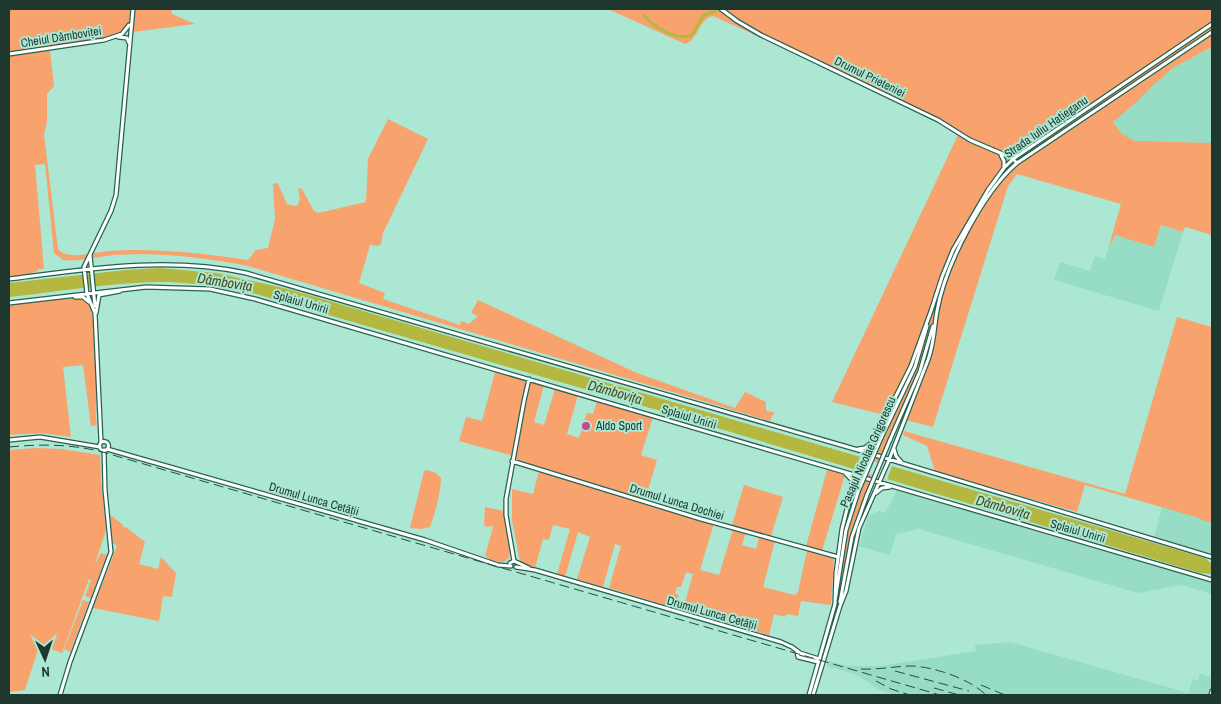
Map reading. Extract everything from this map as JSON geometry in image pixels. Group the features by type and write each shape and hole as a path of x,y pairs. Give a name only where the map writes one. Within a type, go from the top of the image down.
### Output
{"main road":[{"path":"95,314 87,292 84,272 90,254 116,199 130,46 127,35 133,9"},
{"name":"Drumul Prieteniei","path":"721,9 761,35 938,120 967,138 1013,159"},
{"name":"Strada Iuliu Hațieganu","path":"834,604 842,529 858,476 906,376 956,244 984,195 1013,159 1212,24"},
{"name":"Strada Iuliu Hațieganu","path":"840,606 846,591 857,533 889,460 931,352 937,312 950,268 969,229 996,186 1017,163 1212,32"},
{"name":"Cheiul Dâmboviței","path":"9,54 94,42 127,35"},
{"path":"1178,47 1182,52"},
{"path":"999,153 1004,161 1004,168"},
{"path":"1013,159 1017,163"},
{"path":"88,261 96,266 106,268"},
{"path":"60,695 111,552 107,506 106,448 102,443 95,314 88,261"},
{"path":"67,272 80,268 88,261"},
{"name":"Splaiul Unirii","path":"9,279 142,264 213,267 246,273 868,453 1212,557"},
{"path":"95,314 100,295 126,288"},
{"name":"Splaiul Unirii","path":"9,303 126,288 210,289 236,294 1212,580"},
{"path":"47,298 79,297 92,304"},
{"name":"Pasajul Nicolae Grigorescu","path":"834,604 846,530 858,492 915,367 931,311"},
{"name":"Pasajul Nicolae Grigorescu","path":"840,606 852,537 867,495 924,360 937,312"},
{"path":"513,563 506,508 508,486 530,379"},
{"path":"9,440 40,437 87,444 102,443"},
{"path":"847,447 865,448 874,440"},
{"name":"Drumul Lunca Cetății","path":"102,443 106,448 425,540 498,565 513,563 781,642 819,661"},
{"path":"894,446 896,456 903,464"},
{"name":"Drumul Lunca Dochiei","path":"512,461 701,519 838,557"},
{"path":"844,472 852,480 854,489"},
{"path":"872,497 880,489 894,487"},
{"name":"Drumul Lunca Cetății","path":"513,563 513,568 535,570"},
{"path":"809,695 834,604"},
{"path":"813,695 840,606"},
{"path":"797,651 798,657 819,661"},
{"path":"1211,695 1212,691"}],"shaded area":[{"path":"9,9 171,9 172,14 195,24 133,32 133,28 125,28 118,34 101,39 9,52"},
{"path":"608,9 1212,9 1212,47 1174,67 1113,122 1122,134 1135,141 1212,143 1212,235 1185,227 1183,232 1161,225 1154,247 1115,235 1112,243 1110,242 1121,204 1017,174 1008,186 933,427 898,418 856,518 848,546 840,597 838,598 845,545 854,507 893,417 832,402 959,133 806,58 713,16 704,21 690,42 685,44"},
{"path":"1212,47 1212,143 1139,142 1122,134 1113,121 1139,100 1174,67"},
{"path":"50,50 54,86 47,94 47,121 44,135 58,249 62,253 74,255 126,250 161,251 196,253 248,260 256,250 268,248 275,219 273,184 275,183 278,184 287,204 294,206 298,205 300,198 298,188 302,189 314,211 318,213 366,202 368,159 388,119 428,139 383,233 381,244 378,246 370,245 359,283 385,293 383,299 460,325 461,321 469,324 478,316 471,313 478,300 637,373 735,408 745,392 766,402 766,411 774,412 770,421 248,266 215,260 147,254 63,260 54,253 45,164 35,165 44,269 38,269 33,274 9,277 9,56"},
{"path":"1161,225 1183,232 1159,311 1054,280 1060,262 1090,271 1095,256 1105,259 1110,242 1113,243 1115,235 1154,247"},
{"path":"77,298 88,302 92,317 97,369 97,425 91,426 83,365 63,367 71,437 41,433 9,435 9,304"},
{"path":"1177,317 1212,327 1212,523 1085,485 1077,512 935,471 927,446 903,435 904,431 1125,494"},
{"path":"495,372 544,385 534,422 544,425 555,389 578,395 567,434 579,438 587,413 593,414 597,401 653,417 641,455 657,460 644,503 714,523 700,570 719,575 733,529 746,532 742,545 756,549 759,537 775,541 763,587 795,595 798,592 807,551 834,559 831,605 801,601 798,616 786,614 785,617 774,614 769,635 683,610 693,574 686,572 681,587 677,587 675,593 679,595 675,608 609,588 621,546 615,544 603,587 577,579 590,537 578,532 565,577 557,574 570,529 553,525 549,540 543,539 535,568 520,562 512,520 512,489 533,494 540,467 518,460 510,455 459,441 466,417 482,421"},
{"path":"61,449 100,455 106,530 95,564 101,553 107,555 91,598 85,596 91,580 89,579 62,653 51,649 38,650 25,690 9,692 9,450"},
{"path":"827,470 845,475 822,551 806,546"},
{"path":"424,471 436,473 441,478 434,515 430,527 421,529 410,528"},
{"path":"744,485 783,497 771,536 732,525"},
{"path":"897,490 923,496 1212,582 1212,594 1181,585 1138,593 919,529 896,534 890,555 859,546 868,516 879,511 885,513"},
{"path":"485,507 504,511 510,549 509,558 504,562 493,561 485,556 493,527 486,527 484,524"},
{"path":"1162,507 1212,523 1212,554 1154,537"},
{"path":"112,516 124,528 126,527 145,542 139,564 158,569 161,557 176,573 172,597 163,596 159,621 93,608 117,546 113,543 110,518"},
{"path":"83,600 89,602 70,652 64,649"},
{"path":"1010,642 1188,693 1193,679 1198,681 1200,674 1211,677 1212,675 1212,695 895,695 880,690 857,675 827,666 828,661 847,666 881,666 976,651 975,645"}],"water":[{"name":"Dâmbovița","path":"160,268 217,273 288,289 1205,558 1212,564 1212,574 1200,573 664,412 256,294 208,285 142,282 9,297 9,283"}],"pier":[{"path":"860,457 892,466 887,480 855,470"}],"waterway":[{"path":"644,15 658,28 686,37 693,33 704,15 716,11"}],"railway":[{"path":"9,447 54,445 99,451 940,695"},
{"path":"861,669 912,666 931,669 962,679 986,695"},
{"path":"895,671 969,691"},
{"path":"876,681 891,689 910,695"},
{"path":"981,685 1005,695"},
{"path":"934,688 959,695"}],"place":[{"name":"Aldo Sport","path":"586,426"}]}
